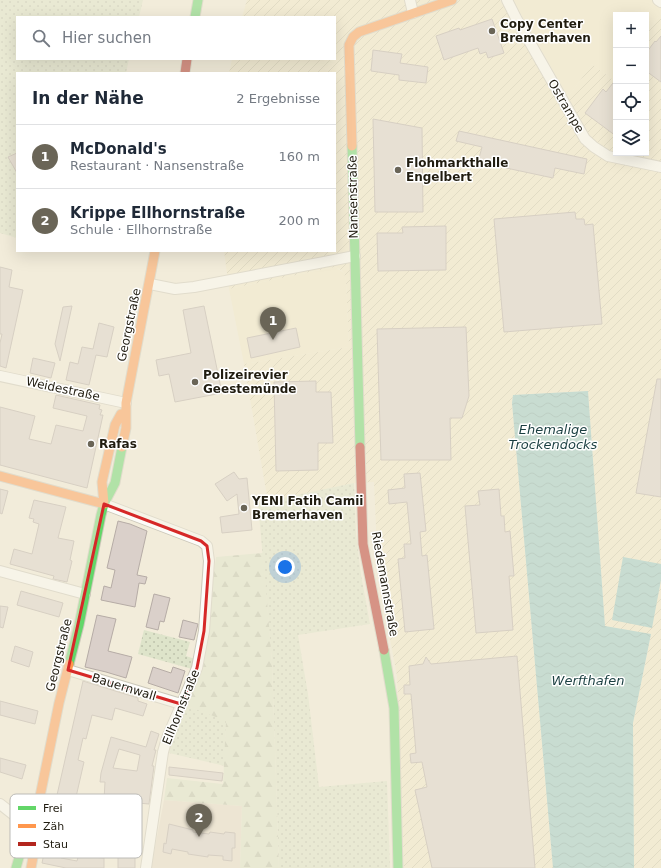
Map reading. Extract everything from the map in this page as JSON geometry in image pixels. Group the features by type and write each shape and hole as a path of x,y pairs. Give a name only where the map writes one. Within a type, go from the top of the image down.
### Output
{"street":[{"path":"195,16 198,0"},
{"path":"410,0 413,13"},
{"name":"Nansenstraße","path":"150,284 175,289 194,287 355,256 349,45 353,37 360,32 452,0"},
{"name":"Ostrampe","path":"508,0 516,18 585,139 608,156 661,167"},
{"path":"185,72 187,60"},
{"name":"Georgstraße","path":"40,794 104,504 102,482 115,425 126,403 150,284 155,252"},
{"name":"Riedemannstraße","path":"355,256 363,544 390,680 394,708 398,868"},
{"name":"Weidestraße","path":"0,376 126,403"},
{"path":"0,476 104,504"},
{"name":"Ellhornstraße","path":"104,504 202,541 207,546 209,561 202,638 197,668 167,738 163,752 146,868"},
{"path":"0,571 85,594"},
{"name":"Bauernwall","path":"68,670 181,704"},
{"path":"0,804 10,812"},
{"name":"Georgstraße","path":"16,868 19,858"},
{"name":"Georgstraße","path":"31,868 33,858"}],"highlighted area":[{"path":"104,504 201,541 207,546 209,561 204,631 197,668 181,704 68,670"}],"shaded area":[{"path":"247,0 500,0 560,103 568,97 592,64 612,79 613,78 613,156 649,156 649,30 661,14 661,868 634,868 633,723 651,635 605,626 588,391 513,395 512,403 553,868 404,868 397,676 378,575 374,482 354,483 268,502 244,364 349,347 346,280 344,273 335,267 229,289 224,252 336,252 336,72 229,72 232,60 336,60 336,16 242,16"},
{"path":"513,0 661,0 661,14 649,30 649,12 613,12 613,78 612,79 592,64 568,97"},
{"path":"335,267 344,273 346,280 349,347 244,364 229,289"},
{"path":"164,800 242,806 240,868 151,868"}],"green space":[{"path":"0,0 143,0 139,16 16,16 16,60 129,60 126,72 16,72 16,238 0,233"},
{"path":"354,483 356,534 361,575 370,624 298,635 308,694 319,787 387,781 390,868 279,868 272,662 258,503"},
{"path":"263,553 272,662 279,868 240,868 242,806 164,800 167,778 223,784 226,721 185,705 206,632 216,557"},
{"path":"144,630 190,642 186,656 195,659 192,669 138,654"},
{"path":"185,705 226,720 225,766 169,753"}],"water":[{"path":"588,391 605,626 651,634 633,723 634,868 553,868 512,403 513,395"},
{"path":"623,557 661,564 661,580 652,628 612,620"}],"building":[{"path":"492,19 504,53 488,58 486,52 480,54 478,48 444,60 436,36 459,28 460,30"},
{"path":"661,36 661,82 649,73 649,49 655,41 656,42"},
{"path":"373,50 402,54 400,63 428,67 426,83 399,80 399,75 371,71"},
{"path":"613,83 613,134 585,113 603,89 606,92"},
{"name":"Flohmarkthalle Engelbert","path":"373,119 422,128 423,212 375,212"},
{"path":"459,131 587,159 584,174 555,168 553,178 478,162 482,147 456,141"},
{"path":"16,153 16,171 8,157"},
{"path":"575,212 576,219 584,219 585,225 593,224 602,324 504,332 494,219"},
{"path":"446,226 446,270 378,271 377,233 403,233 402,227"},
{"path":"0,267 12,270 9,287 23,290 6,368 0,366 0,343 2,334 0,334"},
{"path":"72,306 60,361 55,344 63,307"},
{"path":"204,306 222,393 175,402 169,374 159,376 156,360 191,353 183,310"},
{"path":"99,323 114,327 107,357 96,355 89,385 66,380 70,362 78,364 82,347 93,349"},
{"path":"466,327 469,396 462,418 450,418 451,460 381,460 377,329"},
{"path":"296,328 300,347 251,358 247,338"},
{"path":"33,358 55,363 51,378 30,373"},
{"path":"657,379 661,379 661,497 636,493"},
{"path":"316,381 316,392 331,392 333,443 318,443 318,470 276,471 274,382"},
{"path":"56,395 100,405 99,409 102,410 100,415 103,415 87,488 0,465 0,407 35,416 29,439 51,444 56,425 83,431 87,416 53,408"},
{"name":"YENI Fatih Camii Bremerhaven","path":"234,472 239,479 247,478 252,530 222,533 220,517 239,514 237,494 227,501 215,484"},
{"path":"420,473 426,531 420,532 422,556 427,555 434,629 405,632 398,559 405,558 404,544 411,544 407,502 389,504 388,490 405,488 404,474"},
{"path":"0,489 8,491 2,514 0,513"},
{"path":"499,489 501,516 504,516 505,532 510,531 514,576 509,576 513,630 476,633 465,506 480,505 478,491"},
{"path":"34,500 66,507 58,538 74,541 70,560 72,561 67,582 53,579 54,576 10,564 14,549 32,554 39,524 33,522 34,519 29,518"},
{"path":"118,521 147,531 137,575 147,577 145,584 139,583 135,607 101,600 104,586 111,588 115,570 107,568"},
{"path":"21,591 63,603 59,617 17,605"},
{"path":"154,594 170,598 164,622 160,621 158,630 146,627"},
{"path":"0,606 8,607 3,628 0,627"},
{"path":"97,615 116,619 108,651 132,657 126,678 85,667"},
{"path":"183,620 198,624 194,640 179,637"},
{"path":"15,646 33,652 29,667 11,661"},
{"path":"517,656 535,868 432,868 415,790 427,787 422,762 411,763 410,754 416,753 411,694 404,694 404,685 410,685 409,666 423,664 426,657 431,664"},
{"path":"153,667 171,673 173,667 185,671 178,693 148,683"},
{"path":"83,681 138,698 138,701 147,704 143,716 115,708 112,720 92,715 86,739 83,738 78,760 84,762 77,794 57,794"},
{"path":"0,701 38,711 35,724 0,715"},
{"path":"151,731 159,734 154,750 156,750 152,766 154,766 149,804 142,803 142,794 104,794 105,782 100,782 101,773 111,737 146,747","holes":["119,749 140,755 137,771 113,768"]},
{"path":"0,758 26,765 22,779 0,772"},
{"path":"169,767 223,773 222,781 169,775"},
{"path":"169,824 193,830 193,832 209,834 210,832 224,834 225,832 235,833 235,848 232,848 232,861 223,860 223,856 208,855 208,857 188,854 188,852 172,849 171,854 163,852 164,843 166,844"},
{"path":"43,858 61,858 77,861 78,858 104,858 104,868 66,868 42,863"},
{"path":"118,858 135,858 135,868 118,868"}],"traffic: fast":[{"path":"195,16 198,0"},
{"path":"352,146 360,447"},
{"path":"69,664 79,625 101,515 104,504 115,483 122,447"},
{"path":"384,650 394,708 398,868"},
{"path":"16,868 19,858"}],"traffic: slow":[{"path":"352,146 349,45 353,37 359,32 452,0"},
{"path":"122,447 126,428 126,403 155,252"},
{"path":"104,504 102,482 115,425 121,414"},
{"path":"0,476 104,504"},
{"path":"40,794 59,703 69,664"},
{"path":"31,868 33,858"}],"traffic: jam":[{"path":"185,72 187,60"},
{"path":"360,447 363,544 384,650"}],"place":[{"name":"Copy Center Bremerhaven","path":"492,31"},
{"name":"Flohmarkthalle Engelbert","path":"398,170"},
{"name":"McDonald's","path":"273,340"},
{"name":"Polizeirevier Geestemünde","path":"195,382"},
{"name":"Rafas","path":"91,444"},
{"name":"YENI Fatih Camii Bremerhaven","path":"244,508"},
{"name":"Krippe Ellhornstraße","path":"199,837"}],"water label":[{"name":"Ehemalige Trockendocks","path":"553,436"},
{"name":"Werfthafen","path":"588,680"}]}
